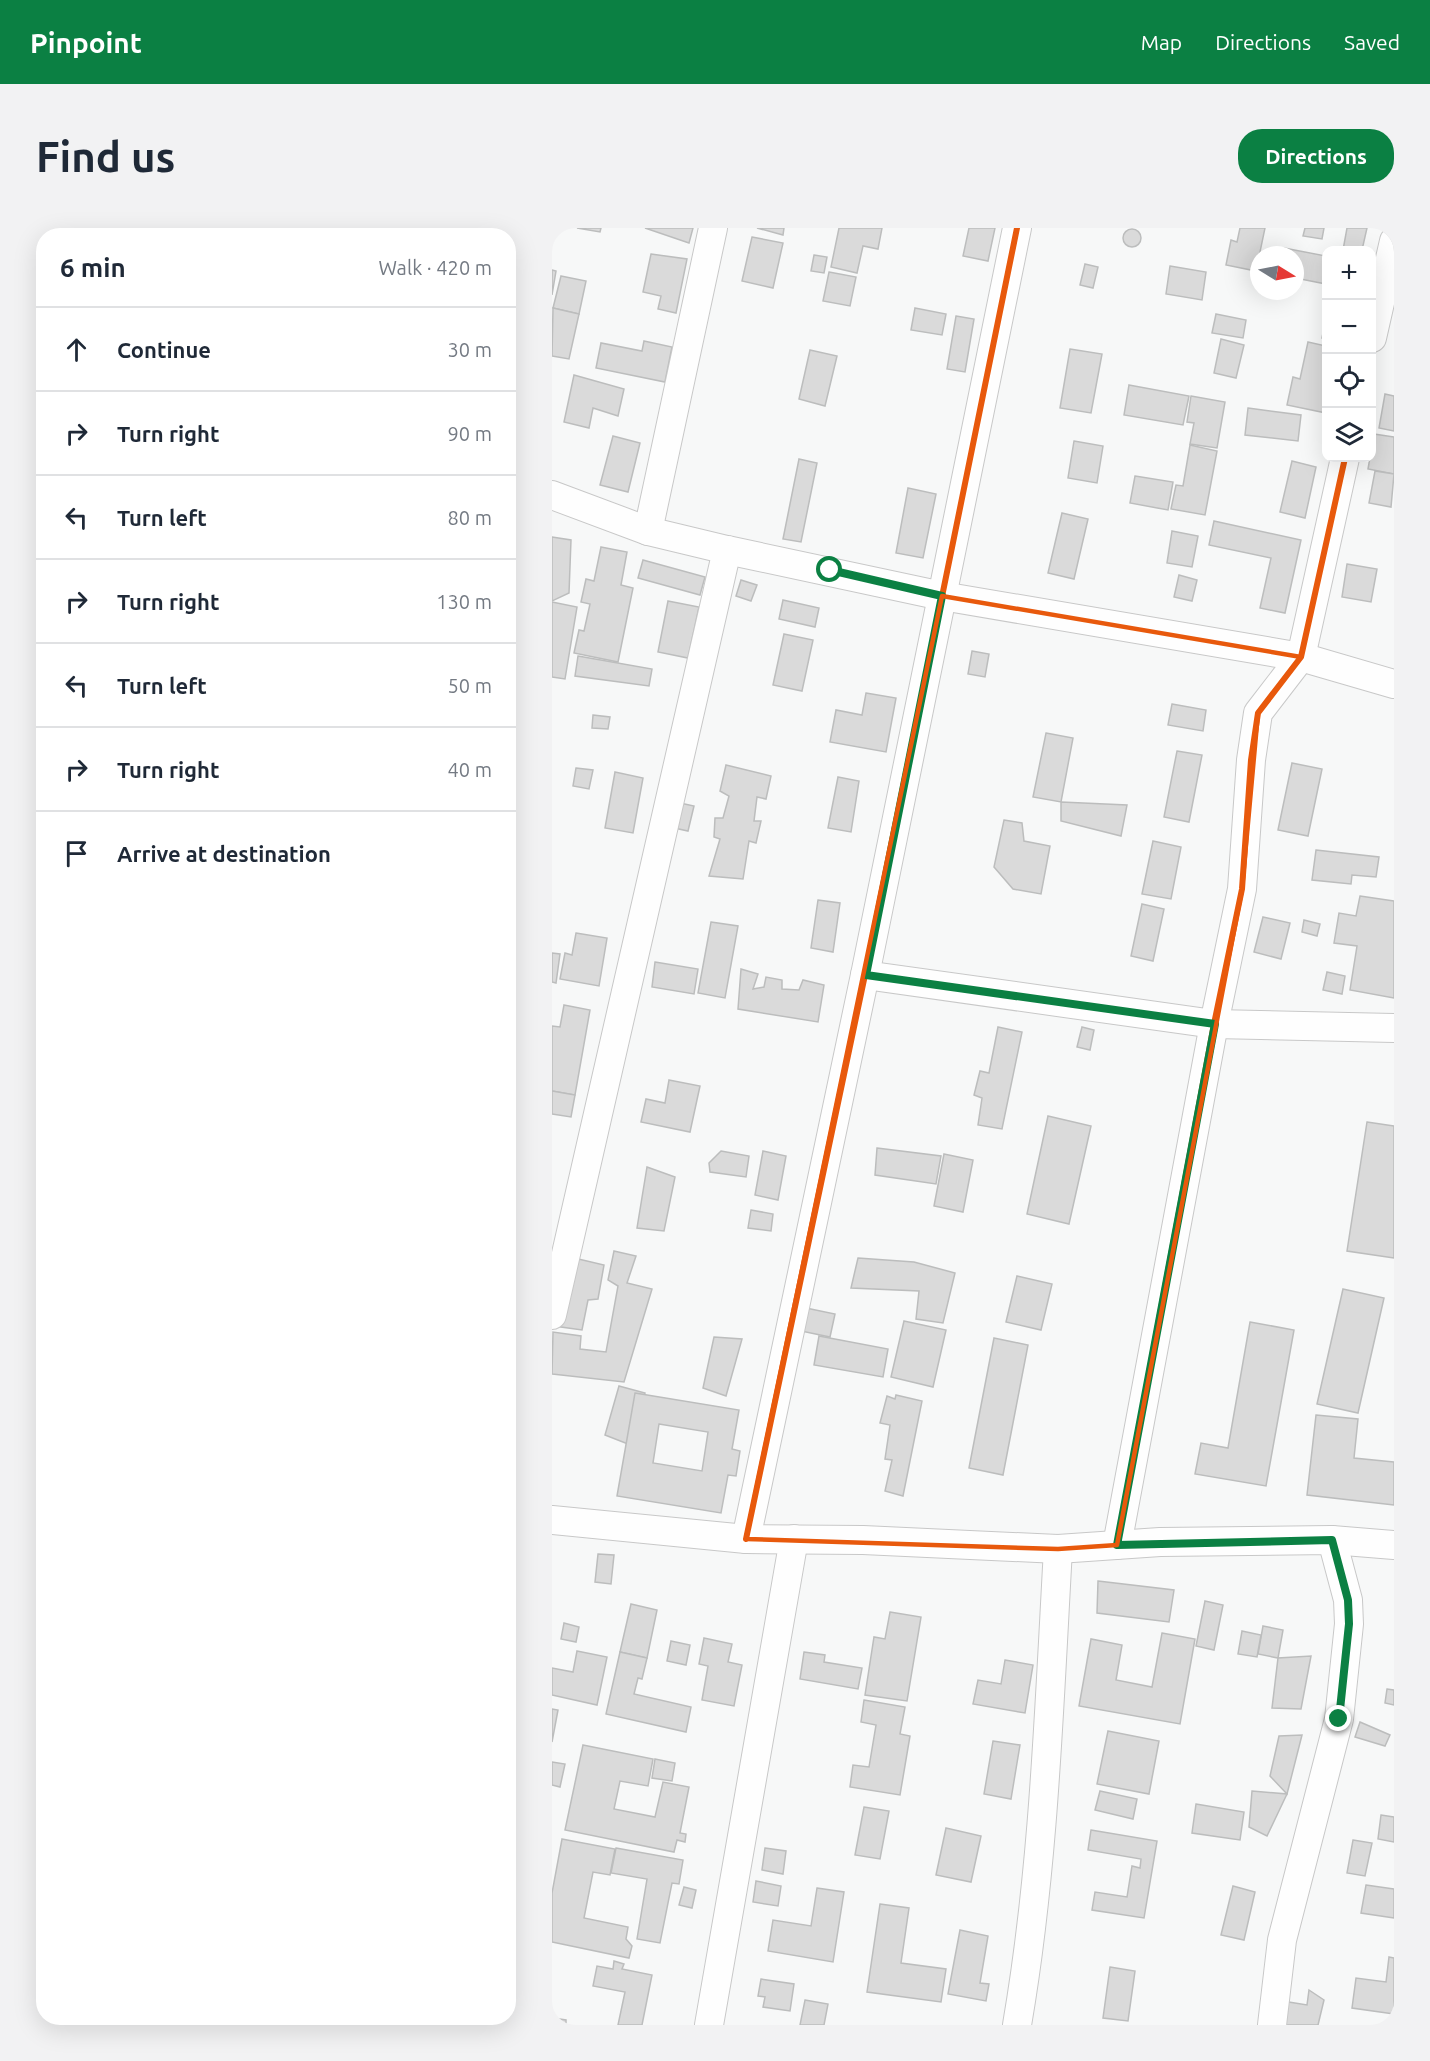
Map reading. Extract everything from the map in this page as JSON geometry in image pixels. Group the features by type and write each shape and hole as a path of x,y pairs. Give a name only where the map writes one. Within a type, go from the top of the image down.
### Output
{"street":[{"path":"648,531 713,228"},
{"path":"746,1539 866,975 1017,228"},
{"path":"1376,317 1394,241"},
{"path":"1117,1545 1242,890 1251,760 1258,713 1301,657 1344,462"},
{"path":"552,495 648,531 727,550 942,596 1301,657 1394,684"},
{"path":"552,1315 727,550"},
{"path":"866,975 1215,1024 1394,1028"},
{"path":"552,1520 746,1539 1058,1549 1117,1545 1332,1540 1394,1545"},
{"path":"709,2025 794,1539"},
{"path":"1272,2025 1282,1940 1339,1719 1344,1681 1348,1600 1332,1540"},
{"path":"1017,2025 1031,1939 1041,1840 1058,1549"}],"highlighted area":[{"path":"942,596 1301,657 1258,713 1242,889 1117,1545 1058,1549 746,1539"}],"building":[{"path":"577,228 601,228 600,232"},
{"path":"645,228 693,228 689,243"},
{"path":"757,228 784,228 783,235"},
{"path":"839,228 882,228 878,249 863,246 857,273 831,267"},
{"path":"969,228 995,228 988,261 963,256"},
{"path":"1240,228 1265,228 1261,246 1250,246 1250,270 1226,265 1231,240 1237,242"},
{"path":"1305,228 1324,228 1322,239 1303,236"},
{"path":"1347,228 1367,228 1363,246 1344,246"},
{"path":"1132,229 1140,234 1141,238 1136,246 1132,247 1124,242 1123,238 1128,230"},
{"path":"752,237 783,243 773,288 742,281"},
{"path":"1304,252 1322,255 1322,283 1304,280"},
{"path":"651,254 687,259 676,313 658,309 661,296 643,292"},
{"path":"814,255 827,257 824,273 811,271"},
{"path":"1085,264 1098,267 1093,288 1080,285"},
{"path":"1170,266 1206,272 1202,300 1166,294"},
{"path":"552,270 556,271 552,295"},
{"path":"829,272 856,277 850,306 823,301"},
{"path":"561,276 586,281 579,314 553,308"},
{"path":"553,308 579,314 569,359 552,356"},
{"path":"915,308 946,314 942,335 911,330"},
{"path":"1216,314 1246,320 1243,338 1212,333"},
{"path":"956,316 974,319 965,372 947,369"},
{"path":"1221,339 1244,345 1236,378 1214,373"},
{"path":"644,341 672,347 665,382 596,368 601,343 642,351"},
{"path":"1308,342 1322,345 1322,412 1287,405 1293,377 1300,379"},
{"path":"1070,349 1102,354 1091,413 1060,408"},
{"path":"810,350 837,356 825,406 799,399"},
{"path":"574,375 624,389 618,416 593,408 589,428 564,422"},
{"path":"1129,385 1189,396 1183,425 1124,415"},
{"path":"1385,394 1394,396 1394,431 1379,428"},
{"path":"1191,396 1225,402 1217,448 1190,444 1194,423 1187,422"},
{"path":"1248,408 1301,415 1298,441 1245,435"},
{"path":"1376,434 1394,437 1394,474 1368,469 1369,462 1376,462"},
{"path":"613,436 640,443 628,492 600,485"},
{"path":"1074,441 1103,446 1097,483 1068,478"},
{"path":"1190,445 1217,451 1205,515 1171,509 1176,485 1183,486"},
{"path":"799,459 817,463 801,542 783,539"},
{"path":"1292,461 1316,467 1305,518 1280,512"},
{"path":"1375,471 1394,474 1391,507 1369,503"},
{"path":"1135,476 1173,482 1168,510 1130,503"},
{"path":"908,488 936,494 923,558 896,553"},
{"path":"1062,513 1088,519 1074,579 1048,573"},
{"path":"1214,521 1301,540 1285,613 1260,608 1271,558 1209,545"},
{"path":"1172,531 1198,536 1192,567 1167,563"},
{"path":"552,537 571,540 569,593 552,601"},
{"path":"601,547 627,552 621,585 633,588 618,662 574,653 579,630 584,631 590,604 581,602 586,579 594,581"},
{"path":"643,560 705,577 700,595 638,578"},
{"path":"1347,564 1377,569 1371,602 1342,597"},
{"path":"1179,575 1197,580 1192,601 1174,597"},
{"path":"741,580 757,585 751,601 736,596"},
{"path":"783,600 819,608 815,627 779,619"},
{"path":"668,601 699,607 688,658 658,652"},
{"path":"552,602 577,607 565,679 552,677"},
{"path":"784,634 813,640 802,691 773,685"},
{"path":"972,651 989,654 985,677 968,674"},
{"path":"578,656 652,669 649,686 575,676"},
{"path":"866,693 896,698 886,752 830,742 836,710 862,715"},
{"path":"1172,704 1206,710 1203,731 1168,725"},
{"path":"593,715 610,717 608,729 592,728"},
{"path":"1046,733 1073,738 1061,802 1033,797"},
{"path":"1177,751 1202,755 1189,822 1164,817"},
{"path":"1292,763 1322,769 1308,836 1278,830"},
{"path":"726,765 771,776 766,799 757,797 754,821 761,821 756,843 749,841 743,879 709,876 720,839 714,837 715,818 723,818 729,796 720,791"},
{"path":"576,768 593,770 589,789 573,786"},
{"path":"615,772 643,778 633,833 605,828"},
{"path":"838,777 859,781 851,832 828,828"},
{"path":"671,801 694,806 688,831 665,826"},
{"path":"1061,802 1127,805 1121,836 1061,821"},
{"path":"1004,820 1022,823 1024,841 1050,846 1041,894 1013,889 994,867"},
{"path":"1153,841 1181,847 1171,899 1142,894"},
{"path":"1316,850 1379,857 1376,877 1352,875 1351,884 1312,880"},
{"path":"1360,896 1394,901 1394,998 1350,990 1357,946 1334,943 1339,913 1356,916"},
{"path":"818,900 840,903 833,952 811,948"},
{"path":"1142,904 1164,909 1153,961 1131,956"},
{"path":"1263,917 1290,923 1281,959 1254,952"},
{"path":"1304,920 1320,924 1317,936 1302,932"},
{"path":"711,922 738,926 725,998 698,993"},
{"path":"576,933 607,938 599,986 560,979 565,953 572,955"},
{"path":"552,953 560,954 556,983 552,982"},
{"path":"655,962 698,969 694,994 652,987"},
{"path":"741,969 758,974 753,989 764,987 766,977 782,980 782,989 799,990 803,980 824,985 818,1022 738,1009"},
{"path":"1327,972 1345,976 1342,994 1323,990"},
{"path":"564,1005 590,1010 575,1095 552,1091 552,1026 560,1027"},
{"path":"998,1027 1022,1032 1002,1129 978,1125 982,1098 974,1095 980,1071 989,1073"},
{"path":"1082,1027 1094,1030 1090,1050 1077,1047"},
{"path":"669,1080 700,1086 690,1132 641,1122 646,1099 665,1103"},
{"path":"552,1091 575,1095 571,1117 552,1114"},
{"path":"1048,1116 1091,1126 1069,1224 1027,1214"},
{"path":"1367,1122 1394,1126 1394,1258 1347,1251"},
{"path":"877,1148 941,1156 936,1184 875,1175"},
{"path":"721,1151 749,1156 746,1177 710,1172 709,1163"},
{"path":"763,1151 786,1156 778,1200 755,1195"},
{"path":"944,1154 973,1160 963,1212 934,1206"},
{"path":"647,1167 675,1177 664,1231 637,1228"},
{"path":"751,1210 773,1214 771,1231 748,1228"},
{"path":"614,1251 636,1256 627,1283 652,1289 624,1382 552,1374 553,1332 581,1336 580,1349 606,1352 618,1286 608,1280"},
{"path":"570,1257 604,1265 598,1299 588,1300 582,1330 554,1326"},
{"path":"858,1258 914,1262 955,1273 943,1323 916,1319 919,1291 851,1288"},
{"path":"1017,1276 1052,1284 1041,1330 1006,1322"},
{"path":"1343,1289 1384,1298 1358,1413 1317,1404"},
{"path":"806,1308 835,1314 830,1337 801,1331"},
{"path":"904,1321 946,1330 933,1387 891,1377"},
{"path":"1250,1322 1294,1330 1266,1486 1195,1474 1201,1443 1228,1448"},
{"path":"819,1336 888,1349 883,1377 814,1365"},
{"path":"714,1337 742,1339 726,1396 703,1388"},
{"path":"994,1338 1028,1345 1003,1475 969,1468"},
{"path":"619,1386 645,1393 633,1446 605,1435"},
{"path":"635,1393 739,1410 732,1449 740,1451 736,1476 728,1475 721,1513 617,1496","holes":["659,1424 708,1432 702,1471 653,1463"]},
{"path":"896,1395 922,1401 903,1496 885,1491 892,1460 885,1459 890,1425 880,1423 887,1396 895,1399"},
{"path":"1316,1415 1358,1419 1354,1458 1394,1462 1394,1505 1307,1495"},
{"path":"598,1554 614,1555 611,1584 595,1582"},
{"path":"1098,1581 1174,1590 1169,1622 1097,1613"},
{"path":"1205,1601 1223,1605 1214,1650 1196,1646"},
{"path":"631,1604 657,1610 647,1658 620,1652"},
{"path":"890,1612 921,1617 907,1701 865,1695 874,1637 885,1639"},
{"path":"564,1623 579,1627 576,1642 561,1639"},
{"path":"1263,1626 1283,1630 1278,1658 1258,1654"},
{"path":"1242,1631 1261,1635 1257,1657 1238,1654"},
{"path":"1162,1633 1195,1639 1180,1724 1079,1706 1091,1639 1122,1645 1116,1680 1152,1687"},
{"path":"704,1638 732,1644 728,1662 742,1665 734,1706 702,1700 708,1666 699,1664"},
{"path":"671,1641 690,1645 686,1665 667,1661"},
{"path":"577,1651 607,1657 597,1705 552,1695 552,1668 573,1672"},
{"path":"620,1652 647,1658 642,1679 638,1678 634,1694 691,1707 686,1732 606,1714"},
{"path":"804,1652 825,1655 824,1662 862,1668 858,1689 800,1679"},
{"path":"1311,1656 1301,1709 1272,1708 1278,1658"},
{"path":"1005,1660 1033,1665 1025,1713 973,1704 978,1680 1001,1684"},
{"path":"1387,1689 1394,1690 1394,1705 1385,1703"},
{"path":"864,1700 905,1707 900,1734 910,1736 900,1795 850,1787 853,1765 869,1767 876,1725 861,1722"},
{"path":"552,1709 558,1710 552,1742"},
{"path":"1360,1722 1390,1735 1385,1746 1355,1737"},
{"path":"1108,1731 1159,1741 1149,1794 1097,1784"},
{"path":"1302,1735 1287,1794 1270,1776 1279,1736"},
{"path":"993,1741 1020,1745 1011,1799 984,1794"},
{"path":"583,1745 653,1759 648,1786 620,1781 614,1809 655,1817 663,1782 689,1787 680,1833 686,1834 685,1842 677,1840 674,1852 565,1830"},
{"path":"655,1759 675,1763 672,1781 652,1778"},
{"path":"552,1762 565,1764 560,1787 552,1785"},
{"path":"1100,1791 1137,1799 1133,1819 1095,1810"},
{"path":"1252,1791 1287,1794 1267,1836 1249,1827"},
{"path":"1196,1804 1244,1812 1240,1840 1192,1833"},
{"path":"864,1807 889,1811 880,1859 855,1855"},
{"path":"1381,1815 1394,1817 1394,1842 1378,1839"},
{"path":"946,1828 981,1836 971,1882 936,1875"},
{"path":"1091,1830 1157,1841 1144,1918 1092,1910 1095,1892 1127,1897 1132,1866 1140,1868 1141,1859 1088,1850"},
{"path":"562,1839 615,1849 610,1875 593,1872 584,1918 628,1927 626,1939 632,1946 629,1958 552,1942 552,1893"},
{"path":"1353,1840 1372,1843 1365,1876 1347,1873"},
{"path":"616,1848 683,1860 679,1884 672,1883 660,1943 637,1939 647,1879 611,1873"},
{"path":"765,1848 786,1851 783,1874 762,1870"},
{"path":"756,1881 781,1886 778,1906 753,1902"},
{"path":"1366,1885 1394,1889 1394,1918 1361,1913"},
{"path":"1233,1886 1255,1892 1244,1940 1221,1935"},
{"path":"684,1887 696,1890 692,1908 679,1905"},
{"path":"817,1888 844,1892 833,1962 768,1951 773,1920 811,1926"},
{"path":"880,1904 909,1908 901,1963 946,1969 941,2002 867,1992"},
{"path":"960,1930 988,1936 980,1983 989,1984 986,2001 948,1994"},
{"path":"1389,1957 1394,1958 1394,2014 1352,2008 1356,1978 1386,1982"},
{"path":"614,1961 624,1964 622,1969 652,1975 642,2025 618,2025 625,1992 593,1986 597,1966 613,1969"},
{"path":"1110,1967 1135,1971 1128,2021 1103,2018"},
{"path":"761,1979 794,1984 790,2011 763,2007 765,1997 758,1996"},
{"path":"1309,1990 1324,2000 1318,2025 1282,2025 1282,2001 1307,2005"},
{"path":"805,2000 828,2004 824,2025 800,2025"},
{"path":"552,2018 566,2020 566,2025 552,2025"}],"cycle path":[{"path":"746,1539 865,975 1017,228"},
{"path":"1117,1545 1214,1024 1242,889 1251,760 1258,713 1301,657 1344,462"}],"route":[{"path":"830,570 942,596 866,975 1215,1024 1117,1545 1160,1542 1332,1540 1348,1600 1349,1624 1339,1719"}]}
